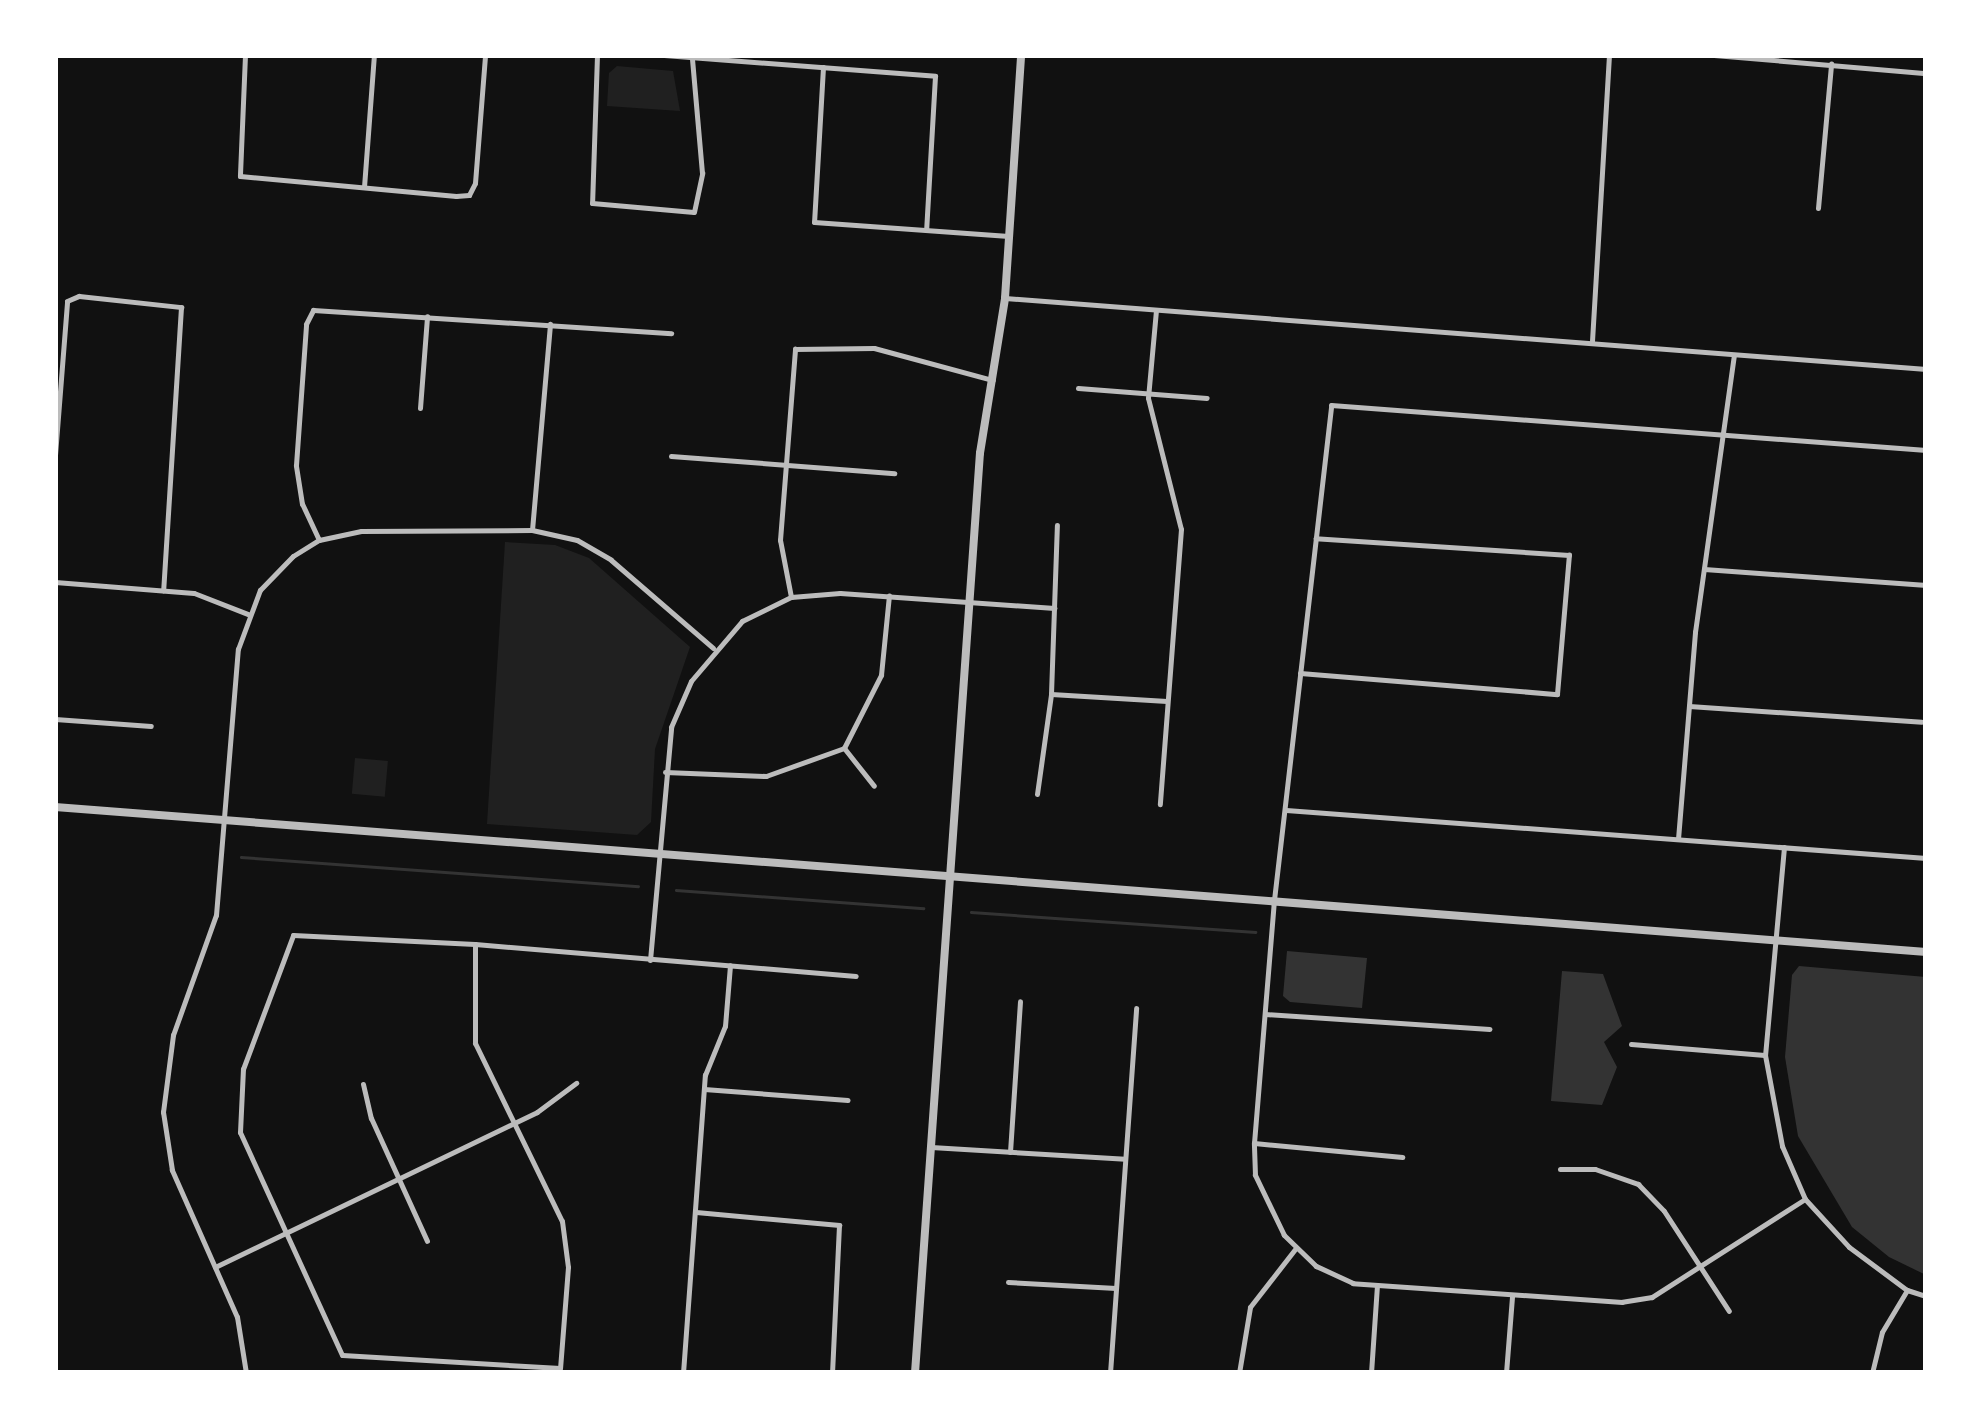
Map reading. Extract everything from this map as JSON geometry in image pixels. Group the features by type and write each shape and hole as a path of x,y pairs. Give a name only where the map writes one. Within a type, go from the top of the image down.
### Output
{"street":[{"path":"245,55 240,176 469,195 486,55"},
{"path":"364,188 374,55"},
{"path":"598,55 592,203 694,212 702,173 692,56"},
{"path":"664,55 934,76 926,230"},
{"path":"915,1373 980,453 1005,298 1021,55"},
{"path":"1592,340 1609,55"},
{"path":"1714,55 1926,74"},
{"path":"1818,208 1831,64"},
{"path":"823,67 814,222 1008,236"},
{"path":"55,455 68,301 80,296 174,303 184,315 163,590"},
{"path":"1005,298 1926,368"},
{"path":"319,540 302,504 296,465 306,324 313,310 671,332"},
{"path":"1156,310 1148,398 1181,529 1160,804"},
{"path":"420,408 427,316"},
{"path":"532,530 550,324"},
{"path":"791,597 780,540 796,349 874,348 994,380"},
{"path":"1678,839 1704,569 1734,356"},
{"path":"1078,388 1148,398 1207,398"},
{"path":"1805,1199 1652,1297 1622,1302 1354,1283 1316,1266 1296,1247 1255,1175 1254,1144 1274,900 1332,404 1722,438 1926,450"},
{"path":"672,456 784,468 894,473"},
{"path":"1037,794 1050,694 1057,525"},
{"path":"246,1373 237,1317 172,1170 164,1096 173,1035 213,932 238,649 248,614 273,574 319,540 362,531 532,530 577,540 612,560 713,648"},
{"path":"1300,673 1557,694 1569,555 1316,538"},
{"path":"1704,569 1926,585"},
{"path":"55,582 194,593 248,614"},
{"path":"665,772 766,776 844,748 881,675 889,595"},
{"path":"650,960 671,728 713,648 742,621 791,597 889,595 1054,608"},
{"path":"1050,694 1168,701"},
{"path":"1689,706 1921,722"},
{"path":"55,719 152,726"},
{"path":"844,748 874,786"},
{"path":"55,807 1926,952"},
{"path":"1284,810 1926,858"},
{"path":"1784,847 1765,1054 1782,1146 1805,1199 1849,1247 1907,1290 1926,1296"},
{"path":"475,944 475,1043 562,1221 568,1268 560,1368 342,1355 245,1146 239,1108 244,1069 294,936 475,944 856,976"},
{"path":"683,1373 704,1089 725,1026 730,965"},
{"path":"1010,1152 1020,1001"},
{"path":"1110,1373 1136,1008"},
{"path":"1265,1014 1490,1029"},
{"path":"1632,1044 1765,1054"},
{"path":"215,1267 558,1101 576,1083"},
{"path":"363,1084 371,1118 428,1240"},
{"path":"704,1089 848,1100"},
{"path":"1254,1144 1402,1157"},
{"path":"931,1147 1125,1159"},
{"path":"1560,1168 1595,1169 1638,1184 1664,1210 1729,1311"},
{"path":"695,1212 839,1224 832,1373"},
{"path":"1240,1373 1250,1307 1296,1247"},
{"path":"1008,1282 1116,1288"},
{"path":"1370,1373 1378,1285"},
{"path":"1872,1373 1882,1332 1907,1290"},
{"path":"1506,1373 1512,1296"}],"shaded area":[{"path":"617,66 673,71 680,111 607,106 609,73"},
{"path":"505,542 555,545 589,558 690,647 655,749 651,822 637,835 487,824"},
{"path":"355,758 388,761 385,797 352,794"},
{"path":"1287,951 1367,958 1362,1008 1290,1002 1283,996"},
{"path":"1799,966 1926,977 1926,1275 1889,1257 1852,1227 1798,1136 1785,1057 1792,975"},
{"path":"1562,971 1603,974 1622,1026 1604,1042 1617,1067 1602,1105 1551,1101"}],"waterway":[{"path":"241,857 638,886"},
{"path":"676,890 923,908"},
{"path":"971,912 1255,932"}]}
